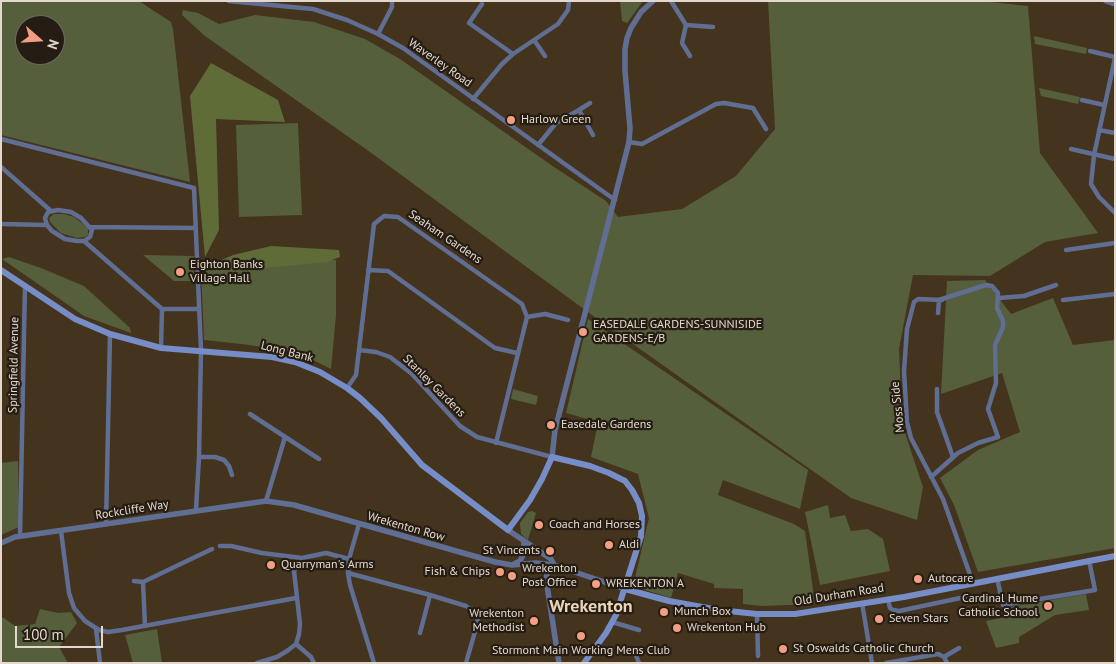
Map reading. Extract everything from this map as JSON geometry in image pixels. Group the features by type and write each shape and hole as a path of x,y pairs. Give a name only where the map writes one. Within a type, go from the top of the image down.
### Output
{"main road":[{"name":"Long Bank","path":"1,270 75,319 110,334 161,348 263,356 295,362 320,372 348,388 381,418 422,465 508,530"},
{"path":"508,530 530,500 552,457 590,466 609,473 624,481 632,490 639,503 642,516 642,528 637,550 612,622 584,663"},
{"name":"Old Durham Road","path":"625,589 668,601 702,607 757,614 796,614 862,604 1115,556"}],"street":[{"name":"Waverley Road","path":"229,1 280,3 314,10 347,20 378,34 403,48 614,200"},
{"path":"378,34 392,7 392,1"},
{"path":"473,99 502,64 513,54 558,24 568,10 569,1"},
{"path":"552,457 555,430 629,142 630,128 625,49 631,28 641,12 652,1"},
{"path":"671,1 686,25 682,43 690,56"},
{"path":"1106,1 1115,4"},
{"path":"482,4 469,23 513,54"},
{"path":"686,25 713,27"},
{"path":"534,40 545,56"},
{"path":"1090,51 1115,57 1112,81 1104,105 1094,155 1091,184 1099,197 1115,213"},
{"path":"1082,100 1104,105"},
{"path":"538,145 556,123 590,103"},
{"path":"629,142 642,144 716,104 724,103 753,108 766,128"},
{"path":"579,110 593,135"},
{"path":"1099,130 1115,133"},
{"path":"1,139 194,188 201,350 196,510"},
{"path":"1071,150 1115,159"},
{"path":"1,167 51,211"},
{"path":"51,211 71,212 81,218 90,227 92,233 88,239 84,240 65,239 47,225 45,218 51,211"},
{"name":"Seaham Gardens","path":"348,388 356,375 374,224 384,216 398,218 522,304 527,317"},
{"path":"1,224 47,225"},
{"path":"90,227 196,228"},
{"path":"84,240 162,309 200,309"},
{"path":"1066,250 1115,243"},
{"path":"368,270 388,271 495,348 517,354"},
{"name":"Springfield Avenue","path":"20,536 25,285"},
{"path":"931,477 958,453 978,443 998,437 988,409 996,383 995,345 1003,327 1003,321 998,308 998,293 992,286 986,285 941,300 938,313"},
{"path":"999,298 1024,296 1056,285"},
{"path":"1063,300 1115,294"},
{"name":"Moss Side","path":"941,300 918,299 914,302 907,329 904,372 907,422 911,438 943,498 973,583"},
{"path":"161,348 162,309"},
{"path":"496,443 527,317 545,314 568,320"},
{"path":"106,524 110,334"},
{"name":"Stanley Gardens","path":"359,350 376,352 390,357 412,374 460,426 477,437 552,457"},
{"path":"937,389 937,412 953,457"},
{"path":"250,414 319,459"},
{"path":"266,501 285,437"},
{"path":"199,456 215,457 224,460 229,466 232,476"},
{"name":"Rockcliffe Way","path":"1,543 20,536 266,501"},
{"name":"Wrekenton Row","path":"266,501 294,505 488,560 512,565 551,565"},
{"path":"359,524 349,559 348,573 374,663"},
{"name":"Long Bank","path":"508,530 551,559 551,565"},
{"path":"61,531 69,593 74,608 96,630 108,632 296,598"},
{"path":"512,565 520,561 524,550 524,542"},
{"path":"220,546 231,546 262,553 302,558 326,553 349,559"},
{"path":"134,581 143,582 212,549"},
{"path":"257,663 287,651 296,644 300,624 294,571 302,558"},
{"path":"997,578 1003,605 1095,590 1088,560"},
{"path":"559,663 546,579 551,565 625,589"},
{"path":"348,573 430,594 466,606 475,612 478,621 466,663"},
{"path":"143,582 145,626"},
{"path":"420,634 430,594"},
{"path":"888,599 890,608 898,611 965,597"},
{"path":"862,604 872,663"},
{"path":"757,614 758,656"},
{"path":"612,622 639,630"},
{"path":"96,630 100,663"},
{"path":"296,644 311,657 314,663"},
{"path":"944,657 959,648"},
{"path":"635,652 639,663"},
{"path":"886,663 938,654 944,657 947,663"}],"green space":[{"path":"1,1 139,1 171,22 190,182 1,135"},
{"path":"620,1 643,1 627,23 622,21"},
{"path":"768,1 981,1 1028,6 1040,153 1098,233 1045,242 990,276 913,275 899,349 902,424 923,487 917,520 851,498 596,318 370,152 205,36 182,15 183,10 198,13 219,24 255,15 314,22 365,39 400,59 554,167 606,201 618,217 682,209 736,176 775,129"},
{"path":"1034,36 1087,48 1086,54 1035,44"},
{"path":"211,63 278,100 285,122 216,119 219,230 205,257 190,96"},
{"path":"1039,88 1080,97 1078,104 1041,96"},
{"path":"298,123 302,215 239,217 236,125"},
{"path":"54,214 74,217 88,228 88,235 77,238 61,233 50,222 49,218"},
{"path":"271,246 339,250 340,257 327,262 215,271 219,261 233,255"},
{"path":"143,255 194,256 194,281 174,281"},
{"path":"9,257 84,286 130,328 131,333 84,316 2,259"},
{"path":"313,260 336,260 336,315 331,369 307,357 288,351 204,340 201,269"},
{"path":"985,280 1011,314 1053,298 1073,345 1115,340 1115,548 978,572 954,505 940,478 978,450 1020,432 1002,373 941,394 947,281"},
{"path":"588,319 808,470 800,509 723,480 718,495 794,524 805,531 815,604 762,606 743,604 743,589 714,588 714,584 678,573 671,598 642,589 635,578 649,518 638,474 591,457 598,422 566,413"},
{"path":"513,389 538,396 536,405 511,399"},
{"path":"18,461 19,527 1,535 1,463"},
{"path":"828,505 830,518 845,515 851,531 868,529 883,539 890,571 820,585 805,512"},
{"path":"528,512 536,513 528,540 521,534 520,523"},
{"path":"1086,594 1089,610 1055,615 1019,637 1019,643 996,648 986,621 1011,616 1009,607"},
{"path":"40,609 58,613 71,612 77,623 59,647 68,663 1,663 1,618 15,626 35,624"},
{"path":"157,629 162,663 133,663 125,635"}],"place":[{"name":"Harlow Green","path":"511,120"},
{"name":"Eighton Banks Village Hall","path":"180,272"},
{"name":"EASEDALE GARDENS-SUNNISIDE GARDENS-E/B","path":"583,332"},
{"name":"Easedale Gardens","path":"551,425"},
{"name":"Coach and Horses","path":"539,525"},
{"name":"Aldi","path":"609,545"},
{"name":"St Vincents","path":"550,551"},
{"name":"Quarryman's Arms","path":"271,565"},
{"name":"Fish & Chips","path":"500,572"},
{"name":"Wrekenton Post Office","path":"512,576"},
{"name":"Autocare","path":"918,579"},
{"name":"WREKENTON A","path":"596,584"},
{"name":"Cardinal Hume Catholic School","path":"1048,606"},
{"name":"Munch Box","path":"664,612"},
{"name":"Seven Stars","path":"879,619"},
{"name":"Wrekenton Methodist","path":"534,621"},
{"name":"Wrekenton Hub","path":"677,628"},
{"name":"Stormont Main Working Mens Club","path":"581,636"},
{"name":"St Oswalds Catholic Church","path":"783,649"}],"district":[{"name":"Wrekenton","path":"591,607"}]}
